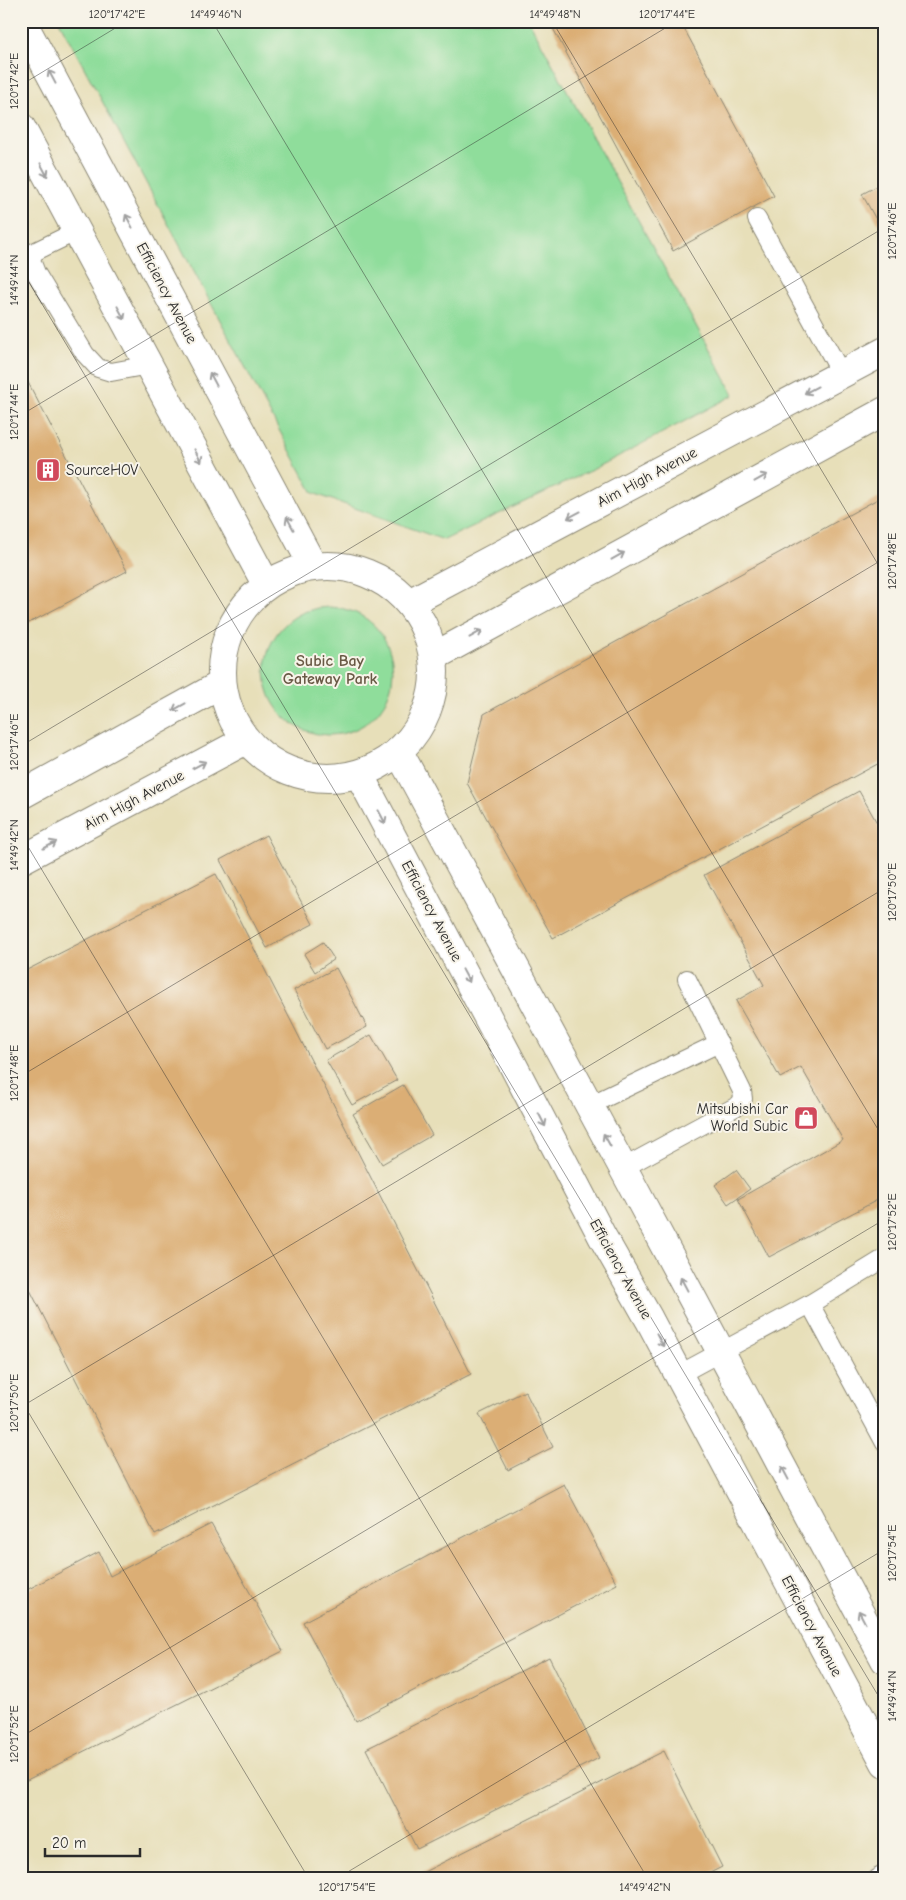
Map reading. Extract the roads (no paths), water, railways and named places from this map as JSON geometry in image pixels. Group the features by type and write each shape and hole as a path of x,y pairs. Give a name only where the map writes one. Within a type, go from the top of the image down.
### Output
{"street":[{"name":"Efficiency Avenue","path":"22,21 313,566"},
{"path":"21,127 266,584"},
{"name":"Aim High Avenue","path":"409,603 885,351"},
{"path":"433,657 885,411"},
{"path":"334,565 355,569 369,574 393,588 409,603 420,620 428,638 433,657 431,698 424,718 412,736 398,752 380,765 359,774 334,778 310,777 286,770 264,757 246,740 230,714 222,684 221,661 226,639 235,617 249,599 266,584 281,575 313,566 334,565"},
{"path":"21,795 222,684"},
{"name":"Aim High Avenue","path":"21,860 246,740"},
{"path":"398,752 623,1168 885,1660"},
{"name":"Efficiency Avenue","path":"359,774 602,1236 885,1763"}],"lane":[{"path":"757,219 841,373"},
{"path":"77,231 34,252 31,260 36,273 85,354 98,368 111,372 149,366"},
{"path":"623,1168 739,1105 743,1099 742,1092 687,979"},
{"path":"588,1106 719,1043"},
{"path":"678,1375 810,1304 885,1258"},
{"path":"810,1304 885,1443"},
{"path":"876,1879 885,1874"}],"place":[{"name":"SourceHOV","path":"48,470"},
{"name":"Mitsubishi Car World Subic","path":"806,1118"}],"district":[{"name":"Subic Bay Gateway Park","path":"330,669"}]}
